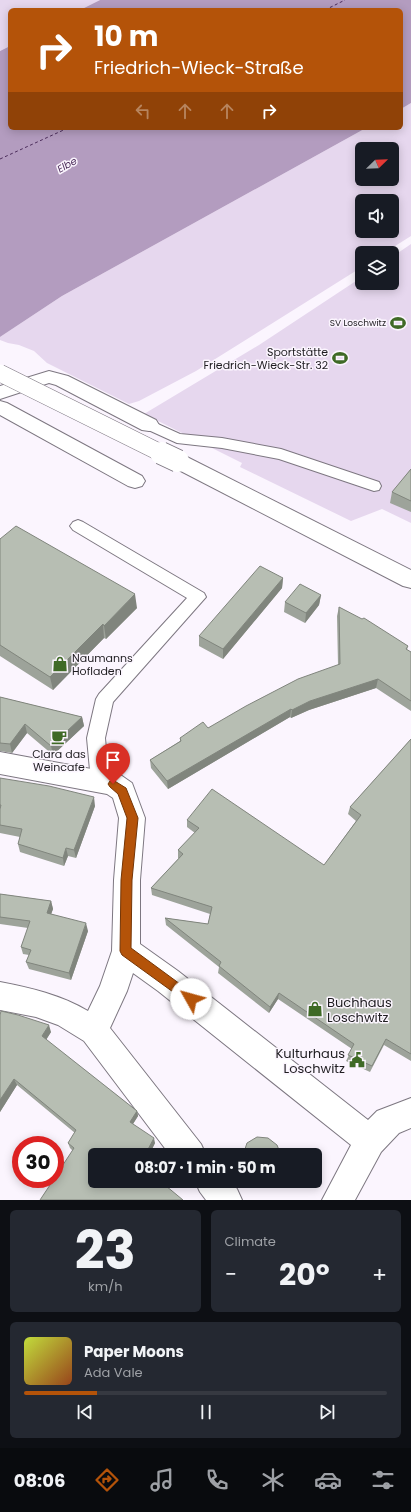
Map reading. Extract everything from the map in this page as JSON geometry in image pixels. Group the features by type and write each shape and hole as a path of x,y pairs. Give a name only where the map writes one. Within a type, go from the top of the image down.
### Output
{"street":[{"path":"0,373 178,461 411,580"},
{"path":"0,393 34,380 49,377 62,380 150,425"},
{"path":"117,408 143,404"},
{"path":"0,407 135,481"},
{"path":"0,763 113,784 123,792 132,818 127,880 126,951 113,991 94,1031"},
{"path":"126,951 168,981 370,1141"},
{"path":"0,996 36,1003 51,1008 66,1014 94,1031 185,1148"},
{"path":"338,1200 370,1141 388,1122 411,1113"},
{"path":"217,1188 226,1200"}],"lane":[{"path":"150,425 177,438 222,443 281,454 374,486"},
{"path":"78,526 198,597 105,699 96,738 100,782"}],"shaded area":[{"path":"0,0 100,0 84,8 8,8 8,47 0,51"},
{"path":"411,103 411,236 395,246 355,246 355,271 196,371 139,401 129,404 47,363 34,351 0,340 0,337 62,296 362,130 403,130 403,108"},
{"name":"Sportstätte Friedrich-Wieck-Str. 32","path":"411,244 411,523 382,509 351,521 240,467 242,463 144,414 259,345 355,282 355,290 399,290 399,252"}],"water":[{"path":"100,0 411,0 411,103 403,108 403,8 84,8"},
{"name":"Elbe","path":"8,47 8,130 362,130 62,296 0,337 0,51"}],"building":[{"path":"411,469 411,501 392,492"},
{"path":"16,526 135,594 104,626 103,624 50,677 0,645 0,539"},
{"path":"260,566 283,578 223,649 199,636"},
{"path":"300,584 321,595 306,613 285,602"},
{"path":"339,607 362,619 364,618 408,646 406,649 411,652 411,701 378,679 310,701 292,710 291,709 167,781 150,760 181,741 180,738 203,722 208,728 298,679 340,664"},
{"path":"0,697 82,717 51,746 25,724 10,744 0,743"},
{"path":"411,739 411,1054 386,1039 372,1066 348,1055 354,1044 279,993 270,1007 219,966 221,962 165,918 208,924 212,907 151,888 183,854 178,850 199,828 187,820 212,789 324,865 361,815 350,807"},
{"path":"0,778 49,786 94,797 74,850 66,848 63,858 18,844 22,829 0,825"},
{"path":"0,894 51,901 47,913 86,923 69,973 26,962 31,950 21,947 30,921 0,917"},
{"path":"1,1011 49,1025 42,1036 137,1111 130,1122 154,1138 149,1148 88,1148 88,1188 168,1188 183,1200 40,1200 48,1188 64,1188 64,1163 74,1148 68,1143 76,1130 14,1079 0,1100"},
{"path":"257,1137 268,1138 277,1145 278,1148 245,1148 247,1143"}],"ferry route":[{"path":"329,8 345,0"},
{"path":"0,159 64,130"}],"place":[{"name":"SV Loschwitz","path":"398,323"},
{"name":"Sportstätte Friedrich-Wieck-Str. 32","path":"340,358"},
{"name":"Naumanns Hofladen","path":"60,664"},
{"name":"Clara das Weincafe","path":"59,737"},
{"name":"Buchhaus Loschwitz","path":"315,1009"},
{"name":"Kulturhaus Loschwitz","path":"357,1060"}],"route":[{"path":"113,784 123,792 128,802 132,818 127,880 126,951 191,999"}]}
